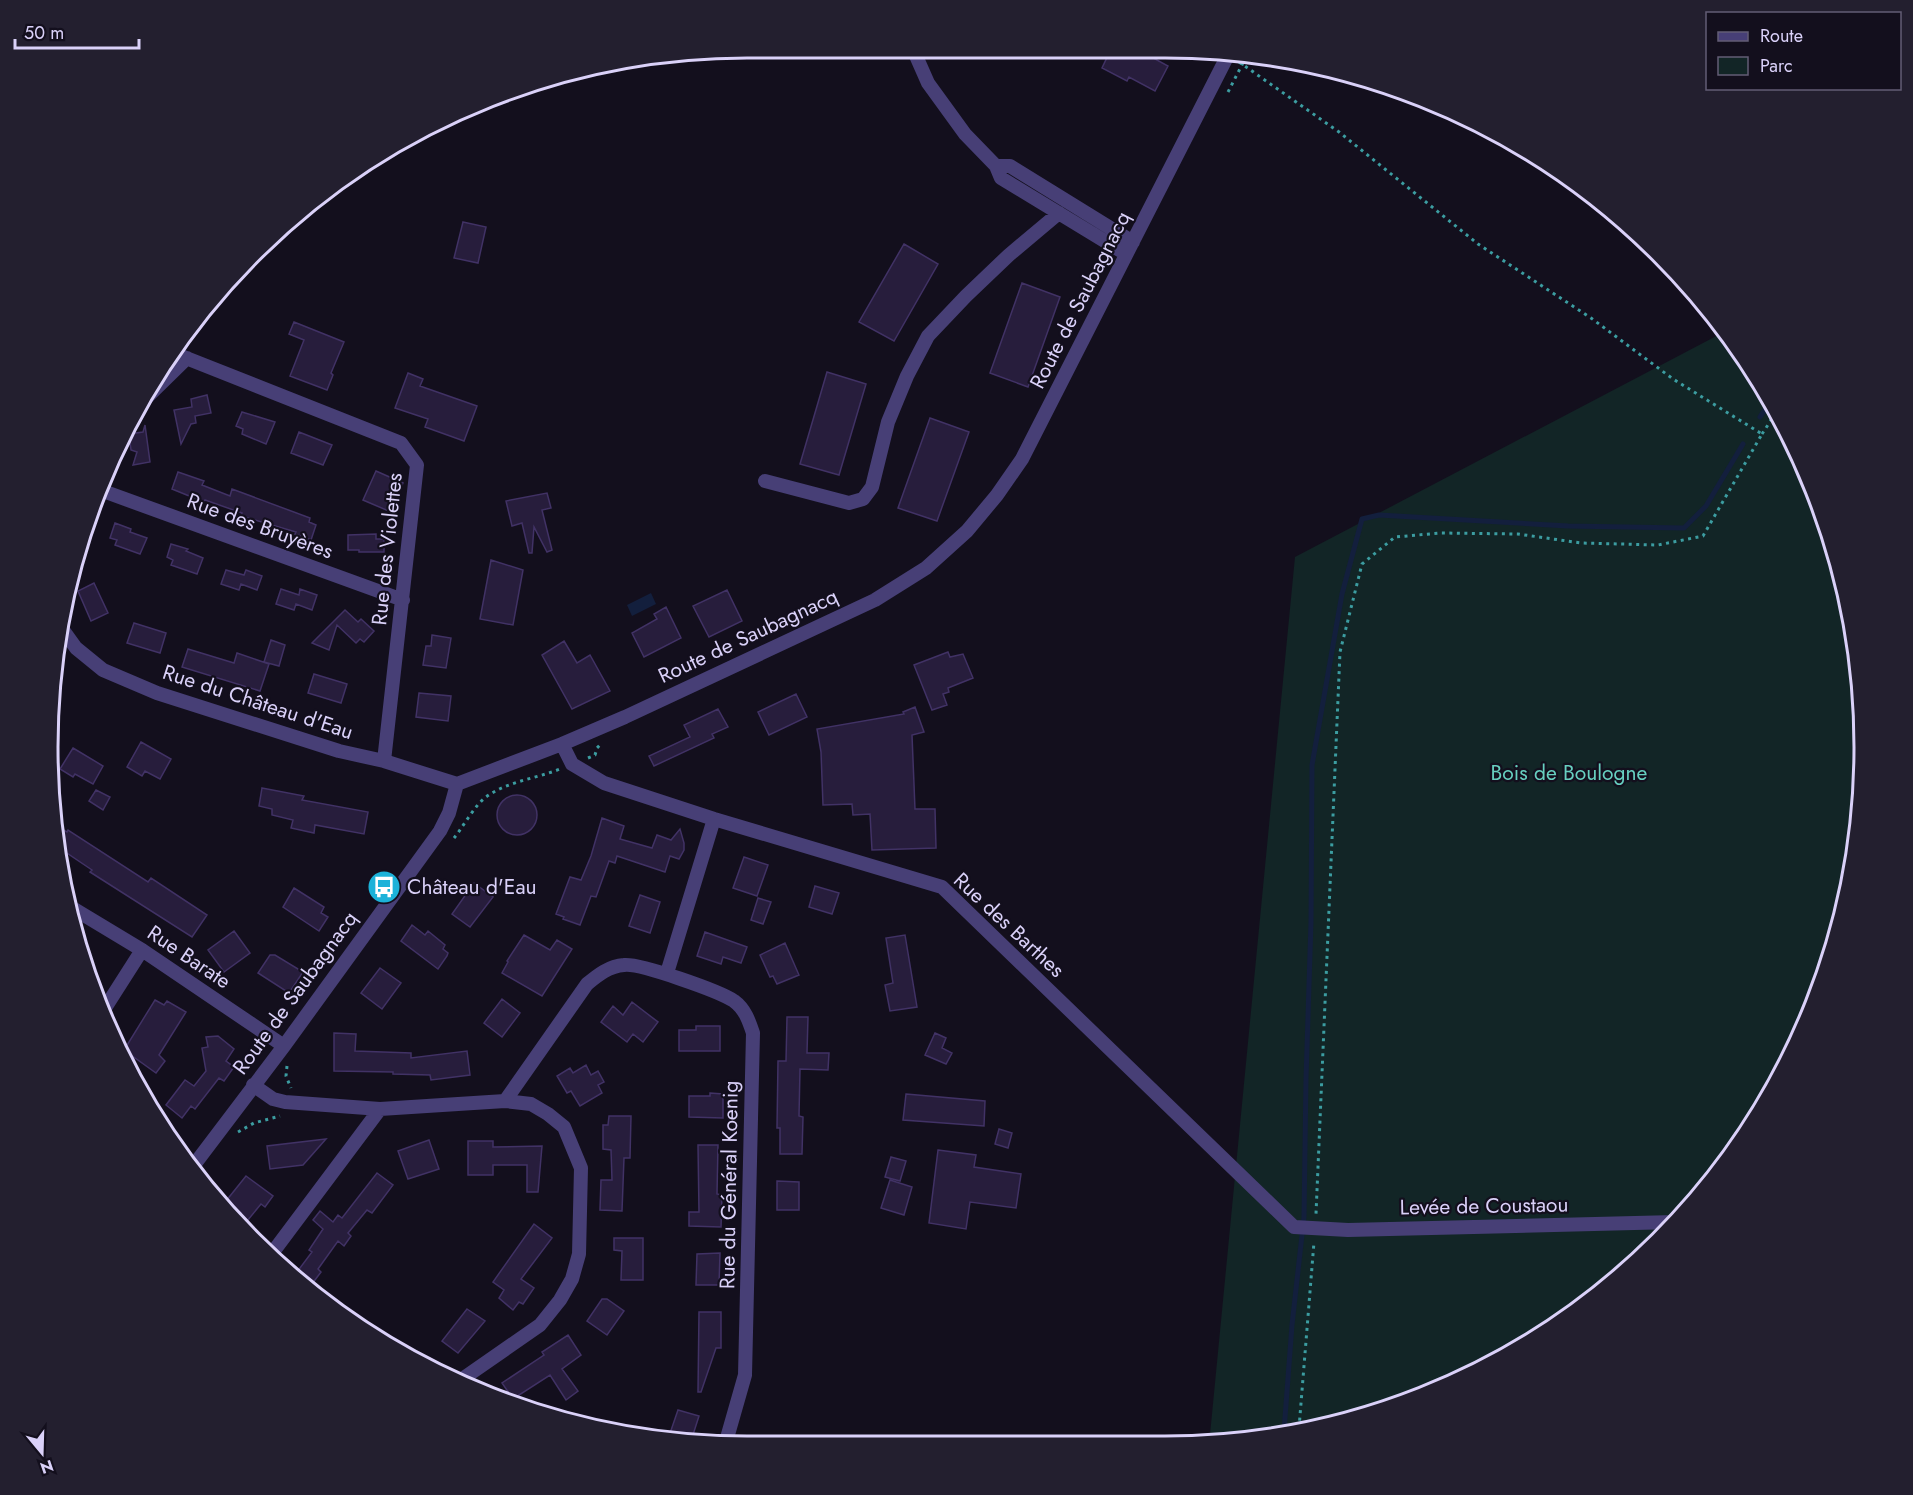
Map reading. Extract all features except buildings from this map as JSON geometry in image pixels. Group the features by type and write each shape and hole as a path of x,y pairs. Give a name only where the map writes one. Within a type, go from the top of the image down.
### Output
{"street":[{"path":"917,58 928,83 965,135 996,166 1001,178 1059,213 1130,248"},
{"name":"Route de Saubagnacq","path":"197,1161 284,1046 440,831 449,813 457,784 562,744 875,600 926,568 967,531 1023,459 1224,61"},
{"path":"996,166 1010,166 1130,248"},
{"path":"765,481 849,503 863,499 872,487 888,422 895,404 928,336 1000,263 1059,213"},
{"name":"Rue des Violettes","path":"182,356 400,442 417,465 384,761"},
{"name":"Rue des Bruyères","path":"108,493 403,600"},
{"name":"Rue du Château d'Eau","path":"68,637 76,648 103,670 157,693 339,752 384,761 457,784"},
{"path":"562,744 572,764"},
{"name":"Rue des Barthes","path":"572,764 604,783 714,819 942,887 1294,1227"},
{"path":"667,973 714,819"},
{"name":"Rue Barate","path":"79,912 142,950 284,1046"},
{"path":"108,1003 142,950"},
{"name":"Rue du Général Koenig","path":"505,1101 587,984 603,970 625,964 667,973 734,1001 746,1014 753,1033 745,1375 727,1436"},
{"path":"253,1085 273,1099 285,1102 380,1109 505,1101 531,1104 564,1127 581,1168 579,1254 572,1280 560,1300 540,1325 467,1376"},
{"path":"275,1249 380,1109"},
{"name":"Levée de Coustaou","path":"1294,1227 1316,1229 1665,1222"}],"path":[{"path":"1227,94 1242,64 1339,132 1478,244 1590,318 1673,379 1762,434"},
{"path":"1299,1423 1316,1229 1340,652 1362,564 1395,537 1441,533 1518,534 1581,543 1658,545 1703,536 1771,420"},
{"path":"449,846 484,798 518,781 547,775 595,755 601,744"},
{"path":"237,1133 254,1123 280,1116 291,1088 286,1076 288,1065"}],"green space":[{"name":"Bois de Boulogne","path":"1717,336 1762,403 1783,443 1818,526 1831,569 1849,658 1853,702 1853,793 1849,837 1831,926 1818,969 1802,1011 1762,1092 1712,1167 1684,1202 1620,1266 1585,1294 1510,1344 1429,1384 1344,1413 1255,1431 1210,1435 1295,557"}],"water":[{"path":"651,593 656,604 632,616 627,605"}],"waterway":[{"path":"1760,417 1765,409"},
{"path":"1284,1426 1292,1325 1304,1217 1312,765 1342,594 1362,519 1379,515 1568,526 1684,528 1706,506 1743,444"}],"place":[{"name":"Château d'Eau","path":"384,887"}]}
